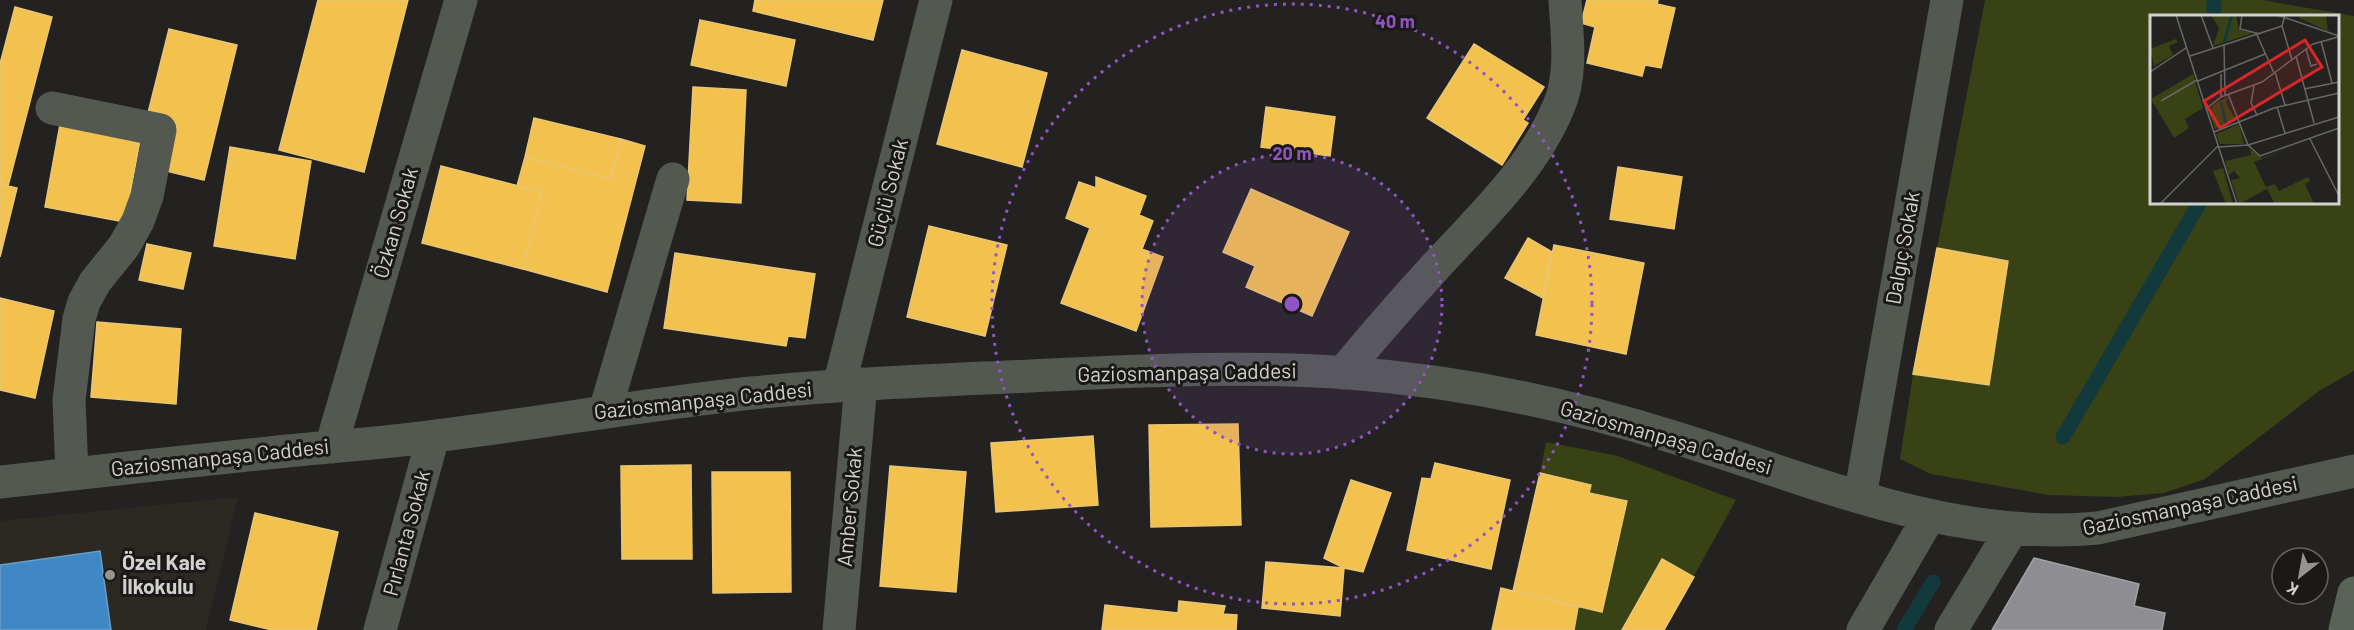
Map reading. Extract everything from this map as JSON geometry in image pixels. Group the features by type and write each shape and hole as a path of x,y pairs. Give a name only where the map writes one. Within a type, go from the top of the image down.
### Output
{"main road":[{"path":"2345,630 2354,593"}],"street":[{"name":"Özkan Sokak","path":"331,447 461,0"},
{"name":"Güçlü Sokak","path":"850,385 936,0"},
{"path":"1342,373 1395,311 1494,204 1531,156 1558,108 1564,89 1568,51 1565,0"},
{"name":"Dalgıç Sokak","path":"1860,497 1947,0"},
{"path":"52,108 160,130 147,196 138,221 124,246 95,282 84,302 79,319 69,400 72,474"},
{"path":"605,411 673,179"},
{"name":"Gaziosmanpaşa Caddesi","path":"0,482 434,437 605,411 752,393 850,385 1169,369 1342,373 1421,379 1577,410 1671,436 1860,497 1967,524 2012,529 2064,531 2098,528 2354,471"},
{"name":"Amber Sokak","path":"839,630 850,385"},
{"name":"Pırlanta Sokak","path":"380,630 434,437"},
{"path":"1863,630 1930,515"},
{"path":"1951,630 2012,529"}],"shaded area":[{"name":"Özel Kale İlkokulu","path":"238,497 206,630 0,630 0,521"}],"green space":[{"path":"1985,0 2262,0 2354,16 2354,371 2319,391 2205,479 2164,493 2116,497 2049,495 1931,474 1900,459 1913,374 1989,385 2008,261 1937,248"},
{"path":"1546,442 1618,456 1736,500 1664,630 1574,630 1578,607 1602,612 1627,501 1589,493 1590,485 1540,473"}],"building: Konut":[{"path":"318,0 408,0 364,172 279,150"},
{"path":"755,0 883,0 873,40 753,11"},
{"path":"1587,0 1658,0 1657,4 1675,8 1661,68 1645,65 1642,76 1587,63 1595,27 1581,23"},
{"path":"15,7 52,17 8,186 0,184 0,64"},
{"path":"700,20 795,40 786,86 691,65"},
{"path":"169,29 237,45 204,180 166,171 177,125 147,117"},
{"path":"1474,44 1544,87 1523,120 1528,123 1502,165 1427,118"},
{"path":"962,50 1047,73 1022,167 937,144"},
{"path":"693,87 746,90 741,203 687,200"},
{"path":"1266,107 1335,117 1330,156 1261,147"},
{"path":"534,118 621,139 611,179 525,157"},
{"path":"61,119 141,135 125,222 45,207"},
{"path":"621,139 645,146 607,292 523,269 542,192 517,186 525,157 611,179"},
{"path":"230,147 311,161 295,259 214,246"},
{"path":"441,166 542,192 523,269 422,243"},
{"path":"1618,167 1682,177 1674,229 1610,219"},
{"path":"1096,177 1146,196 1139,215 1153,221 1142,249 1163,257 1136,331 1061,303 1090,228 1066,218 1079,182 1096,188"},
{"path":"0,184 17,188 0,257"},
{"path":"1251,189 1349,232 1312,316 1246,287 1255,266 1223,252"},
{"path":"929,226 1007,245 985,336 907,317"},
{"path":"1528,238 1552,252 1543,298 1505,278"},
{"path":"147,244 191,253 183,289 139,280"},
{"path":"1554,245 1644,263 1626,354 1536,335"},
{"path":"1937,248 2008,261 1989,385 1913,374"},
{"path":"675,253 815,274 805,338 788,336 786,346 664,328"},
{"path":"0,298 54,311 35,398 0,390"},
{"path":"97,322 181,329 176,404 91,397"},
{"path":"1238,424 1241,525 1151,527 1149,425"},
{"path":"1093,436 1098,505 996,512 991,443"},
{"path":"1435,463 1510,480 1491,569 1407,550 1422,478 1431,479"},
{"path":"691,465 692,559 622,559 621,466"},
{"path":"890,466 966,472 956,592 880,586"},
{"path":"712,472 790,472 791,592 713,593"},
{"path":"1540,473 1591,485 1589,493 1627,501 1602,612 1513,591"},
{"path":"1351,480 1391,493 1363,572 1344,568 1324,558"},
{"path":"255,513 338,532 316,630 272,630 230,620"},
{"path":"1662,559 1694,577 1664,630 1622,630"},
{"path":"1266,562 1344,568 1340,616 1262,608"},
{"path":"1501,588 1578,607 1574,630 1492,630"},
{"path":"1179,601 1225,606 1223,614 1237,615 1236,630 1102,630 1105,605 1178,613"}],"building: Okul":[{"path":"100,551 111,630 0,630 0,565"}],"building: Sanayi":[{"path":"2034,558 2139,584 2134,606 2165,613 2162,630 1992,630"}],"waterway":[{"path":"2214,0 2214,15"},
{"path":"2063,437 2199,204"},
{"path":"1904,630 1933,582"}],"place":[{"name":"Özel Kale İlkokulu","path":"110,575"}]}
